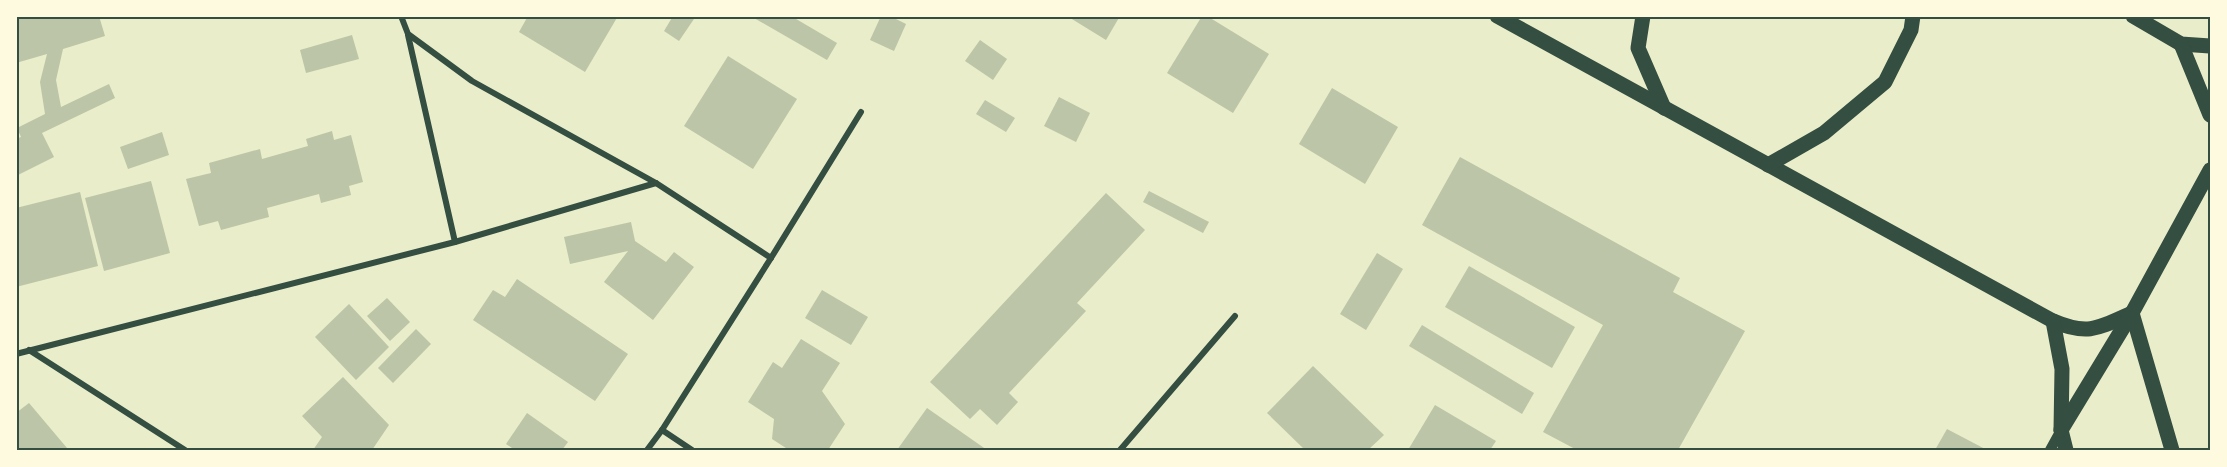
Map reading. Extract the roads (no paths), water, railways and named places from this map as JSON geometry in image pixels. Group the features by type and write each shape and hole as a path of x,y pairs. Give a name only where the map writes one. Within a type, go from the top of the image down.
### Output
{"main road":[{"path":"1497,16 2053,321 2072,329 2090,330 2132,313"},
{"path":"1643,16 1638,48 1664,108"},
{"path":"1768,165 1824,133 1885,82 1911,30 1913,16"},
{"path":"2133,16 2181,44 2211,46"},
{"path":"2181,44 2211,115"},
{"path":"2061,430 2132,313 2211,170"},
{"path":"2132,313 2172,450"},
{"path":"2053,321 2062,369 2061,430 2066,450"}],"street":[{"path":"401,16 408,34 455,242"},
{"path":"408,34 472,81 656,183 771,258"},
{"path":"646,450 662,430 861,112"},
{"path":"16,354 455,242 656,183"},
{"path":"1120,450 1235,316"},
{"path":"29,350 185,450"},
{"path":"662,430 692,450"},
{"path":"2050,450 2061,430"}]}
